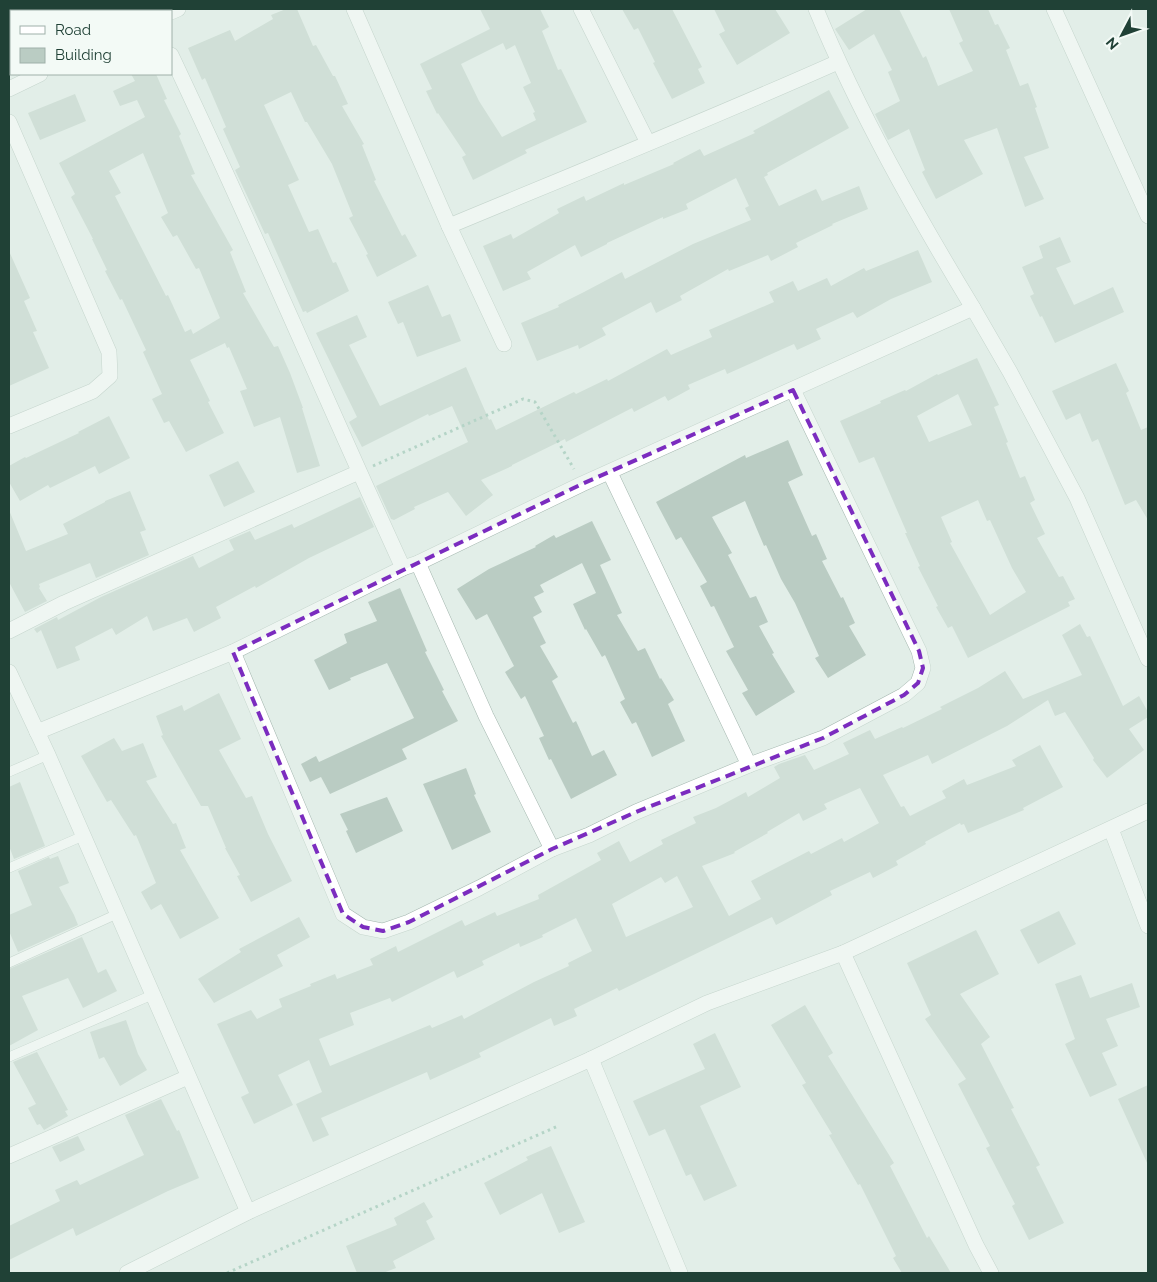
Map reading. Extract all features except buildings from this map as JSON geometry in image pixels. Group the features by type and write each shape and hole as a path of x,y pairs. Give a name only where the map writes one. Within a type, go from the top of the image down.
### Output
{"street":[{"path":"354,9 449,226 504,344"},
{"path":"581,9 648,143"},
{"path":"816,9 838,62 881,148 931,238 1010,372 1076,498 1148,659"},
{"path":"1054,9 1148,216"},
{"path":"172,57 248,221 403,568"},
{"path":"449,226 739,106 838,62"},
{"path":"9,89 38,75"},
{"path":"9,122 109,352 110,376 93,391 9,426"},
{"path":"37,732 232,652 403,568 418,563 582,484 973,308"},
{"path":"232,652 343,914 363,927 383,931 410,922 552,849 589,835 636,812 749,765 823,738 904,695 918,683 922,668 919,651 793,390"},
{"path":"9,631 64,603 359,472"},
{"path":"610,473 749,765"},
{"path":"418,563 486,716 552,849"},
{"path":"9,672 48,755 248,1212"},
{"path":"127,1273 248,1212 591,1059 707,1003 843,953 1148,811"},
{"path":"1111,829 1148,926"},
{"path":"843,953 976,1245 991,1273"},
{"path":"591,1059 680,1273"},
{"path":"9,1156 188,1077"}],"lane":[{"path":"9,772 48,755"},
{"path":"9,868 83,836"},
{"path":"9,963 118,914"},
{"path":"9,1057 152,995"}],"path":[{"path":"359,472 523,399 535,402 582,484"},
{"path":"227,1273 558,1126"}],"highlighted area":[{"path":"793,390 919,651 923,668 918,683 904,695 823,738 636,812 552,849 409,922 383,931 363,927 343,914 233,652 582,484"}]}
